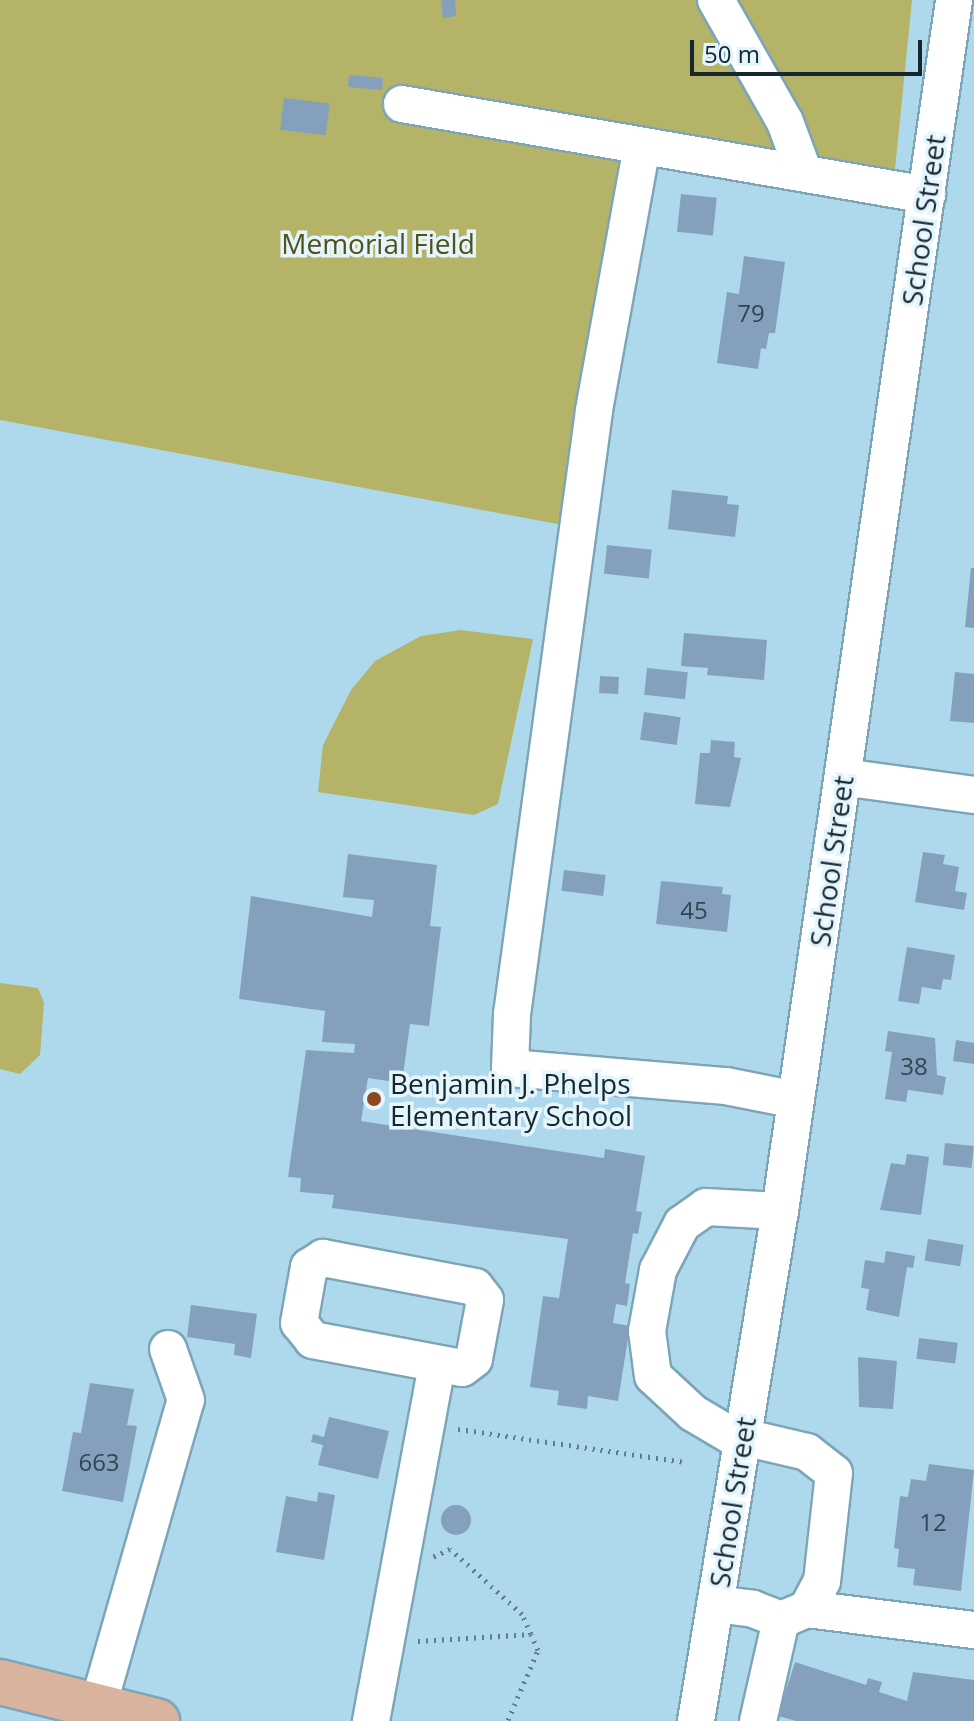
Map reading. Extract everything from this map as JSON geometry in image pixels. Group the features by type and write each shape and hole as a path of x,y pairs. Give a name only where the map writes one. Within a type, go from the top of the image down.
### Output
{"main road":[{"path":"0,1682 157,1721"}],"street":[{"path":"716,0 785,122 804,173"},
{"name":"School Street","path":"696,1721 780,1211 954,0"},
{"path":"402,104 927,195"},
{"path":"642,146 594,411 512,1014 510,1068 726,1086 796,1100"},
{"path":"843,777 974,795"},
{"path":"758,1721 794,1614 822,1581 834,1473 807,1452 743,1439 693,1413 653,1376 647,1331 658,1270 682,1224 706,1207 780,1211"},
{"path":"323,1258 475,1287 485,1300 474,1359 462,1368 437,1364 313,1340 299,1323 309,1267 323,1258"},
{"path":"98,1706 186,1400 168,1349"},
{"path":"371,1721 437,1364"},
{"path":"715,1604 974,1630"}],"path":[{"path":"426,1424 685,1462"},
{"path":"399,1572 450,1549 522,1614 538,1650 508,1720"},
{"path":"385,1643 531,1634"}],"green space":[{"name":"Memorial Field","path":"0,0 912,0 893,189 642,146 579,528 0,420"},
{"path":"461,630 533,639 498,804 474,815 318,792 323,745 351,690 375,661 421,636"},
{"path":"0,983 38,988 44,1003 40,1055 20,1074 0,1069"}],"building":[{"path":"441,0 455,0 456,16 443,18"},
{"path":"349,75 383,78 382,90 348,87"},
{"path":"284,98 330,104 326,135 280,130"},
{"path":"681,194 717,198 713,236 677,232"},
{"path":"744,256 785,262 775,333 769,333 766,349 761,348 758,369 717,363 727,292 739,294"},
{"path":"672,490 728,496 727,504 739,505 735,537 668,529"},
{"path":"607,545 652,550 649,579 604,574"},
{"path":"971,568 974,568 974,628 965,627"},
{"path":"684,633 767,640 764,680 707,675 708,668 681,666"},
{"path":"647,668 688,672 685,699 644,695"},
{"path":"955,672 974,674 974,723 950,721"},
{"path":"600,676 619,677 618,694 599,693"},
{"path":"644,712 681,717 677,745 640,740"},
{"path":"711,740 735,742 734,757 741,758 730,807 695,804 700,753 710,753"},
{"path":"923,852 945,855 943,864 959,867 955,891 967,893 964,910 915,902"},
{"path":"348,854 437,865 430,926 441,927 429,1026 410,1024 402,1083 368,1078 361,1121 604,1158 605,1149 645,1156 636,1211 642,1212 638,1234 633,1233 625,1283 630,1284 627,1306 616,1304 613,1323 630,1326 618,1401 588,1396 587,1409 557,1405 559,1391 530,1387 543,1296 559,1298 568,1239 332,1208 334,1195 300,1192 301,1178 288,1177 306,1050 354,1053 355,1044 322,1042 325,1011 239,999 251,896 372,917 374,900 343,897"},
{"path":"564,870 606,875 603,896 561,891"},
{"path":"661,881 723,887 722,894 731,895 727,932 656,924"},
{"path":"907,947 955,955 951,980 943,979 941,990 922,987 919,1004 898,1001"},
{"path":"888,1031 935,1038 937,1075 946,1077 943,1095 908,1090 906,1102 885,1099 892,1052 885,1051"},
{"path":"956,1040 974,1043 974,1064 953,1061"},
{"path":"945,1143 974,1146 972,1168 943,1165"},
{"path":"907,1154 929,1157 921,1215 880,1210 891,1163 905,1165"},
{"path":"928,1239 964,1245 960,1266 925,1261"},
{"path":"886,1251 915,1256 913,1268 907,1267 899,1317 866,1310 869,1289 861,1288 865,1260 884,1263"},
{"path":"191,1305 257,1314 251,1358 234,1355 235,1344 187,1337"},
{"path":"919,1338 958,1343 955,1364 916,1359"},
{"path":"858,1357 897,1361 893,1409 859,1407"},
{"path":"90,1383 134,1389 127,1425 137,1426 123,1502 62,1491 73,1432 81,1433"},
{"path":"329,1417 389,1431 378,1479 318,1465 323,1445 311,1442 313,1434 324,1437"},
{"path":"929,1464 974,1470 961,1591 913,1585 915,1569 897,1567 899,1549 894,1548 900,1496 908,1497 911,1479 926,1481"},
{"path":"318,1492 335,1495 324,1560 276,1552 286,1496 317,1502"},
{"path":"456,1505 467,1509 471,1520 467,1531 456,1535 445,1531 441,1520 445,1509"},
{"path":"795,1662 866,1685 868,1678 882,1682 879,1692 907,1701 913,1672 974,1680 974,1721 796,1721 778,1716"}],"place":[{"name":"Benjamin J. Phelps Elementary School","path":"374,1099"}]}
